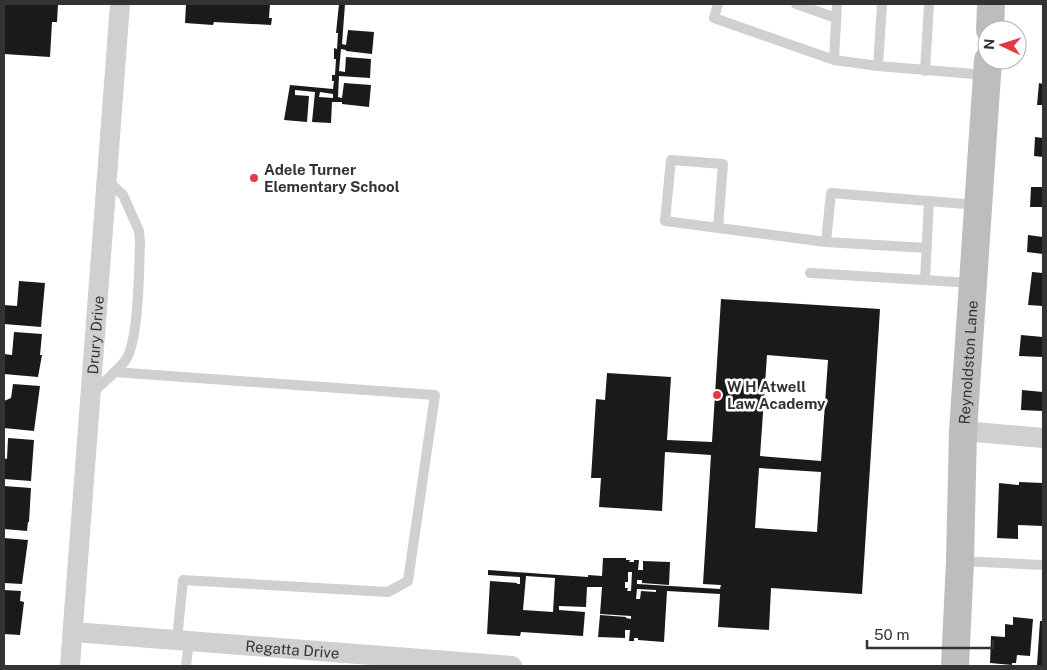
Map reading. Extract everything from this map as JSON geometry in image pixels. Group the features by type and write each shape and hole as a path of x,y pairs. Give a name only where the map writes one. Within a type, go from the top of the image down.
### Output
{"street":[{"name":"Drury Drive","path":"70,666 120,4"},
{"path":"990,20 991,4"},
{"name":"Reynoldston Lane","path":"955,666 963,431 987,70"},
{"path":"963,431 1043,438"},
{"name":"Regatta Drive","path":"74,632 183,640 310,658 512,666"}],"lane":[{"path":"718,4 714,18 834,60 925,71 977,68"},
{"path":"796,4 836,18"},
{"path":"834,60 837,4"},
{"path":"878,66 882,4"},
{"path":"925,71 929,4"},
{"path":"718,228 723,164 671,160 665,221 718,228 826,242 927,248"},
{"path":"92,394 126,360 132,345 135,326 139,231 123,195 108,181"},
{"path":"826,242 831,193 978,205"},
{"path":"925,280 929,202"},
{"path":"810,273 973,283"},
{"path":"114,372 435,395 408,580 388,592 183,580 183,640 186,666"},
{"path":"960,561 1043,565"}],"building":[{"path":"4,4 58,4 57,22 52,22 50,57 4,54"},
{"path":"186,4 270,4 269,18 272,18 271,25 214,22 213,25 185,23"},
{"path":"339,4 345,4 342,44 346,45 348,30 374,32 372,54 341,49 339,71 345,72 346,57 371,59 370,78 339,76 338,97 342,98 344,83 371,85 369,107 332,102 331,123 312,122 315,92 295,90 295,95 309,96 307,122 284,120 290,85 333,89 334,81 332,81 332,75 335,75 336,59 334,59 334,48 337,49 338,33 336,33","holes":["320,92 333,94 333,98 319,97"]},
{"path":"1039,83 1043,84 1043,105 1037,105"},
{"path":"1035,137 1043,138 1043,157 1034,156"},
{"path":"1031,187 1043,187 1043,207 1030,207"},
{"path":"1028,235 1043,237 1043,254 1027,252"},
{"path":"1032,272 1043,273 1043,306 1028,305"},
{"path":"19,281 45,283 41,327 4,324 4,305 17,306"},
{"path":"721,299 880,309 862,594 771,588 769,630 718,627 720,594 667,591 664,642 638,640 638,638 634,638 634,641 629,641 630,630 625,630 625,638 598,637 600,615 631,619 631,616 600,614 602,587 587,587 586,607 559,606 559,610 585,612 583,636 521,632 520,636 487,634 490,581 520,584 520,577 488,575 488,570 588,577 588,575 602,576 603,558 626,558 626,560 630,560 629,562 639,560 638,570 643,570 643,561 670,562 669,585 642,583 642,580 637,580 637,584 720,589 721,585 703,584 711,455 665,452 662,511 599,507 601,478 591,478 596,399 605,400 607,373 671,377 667,440 712,442","holes":["767,355 828,360 821,461 760,456","759,468 821,472 817,532 755,528","628,572 632,572 631,591 627,591 628,588 625,588 625,582 628,582","526,576 555,578 553,612 523,610","637,589 656,590 656,592 641,591 640,599 636,599"]},
{"path":"14,332 42,334 40,355 42,355 38,377 4,374 4,354 12,355"},
{"path":"1021,335 1043,337 1043,357 1019,356"},
{"path":"13,384 40,386 34,431 4,428 4,401 11,398"},
{"path":"1022,390 1043,392 1043,411 1021,410"},
{"path":"8,438 34,440 31,481 4,479 4,458 7,459"},
{"path":"1019,482 1043,483 1043,526 1018,525 1018,539 997,538 999,483 1019,485"},
{"path":"4,486 31,488 27,531 4,529"},
{"path":"4,538 28,540 22,584 4,583"},
{"path":"4,590 21,591 20,601 24,602 20,635 4,634"},
{"path":"1013,617 1033,619 1030,656 1017,655 1016,663 1012,663 1012,665 990,663 991,636 1005,637 1005,624 1013,625"},
{"path":"1040,621 1043,621 1043,665 1037,665"}],"place":[{"name":"Adele Turner Elementary School","path":"254,178"},
{"name":"W H Atwell Law Academy","path":"717,395"}]}
